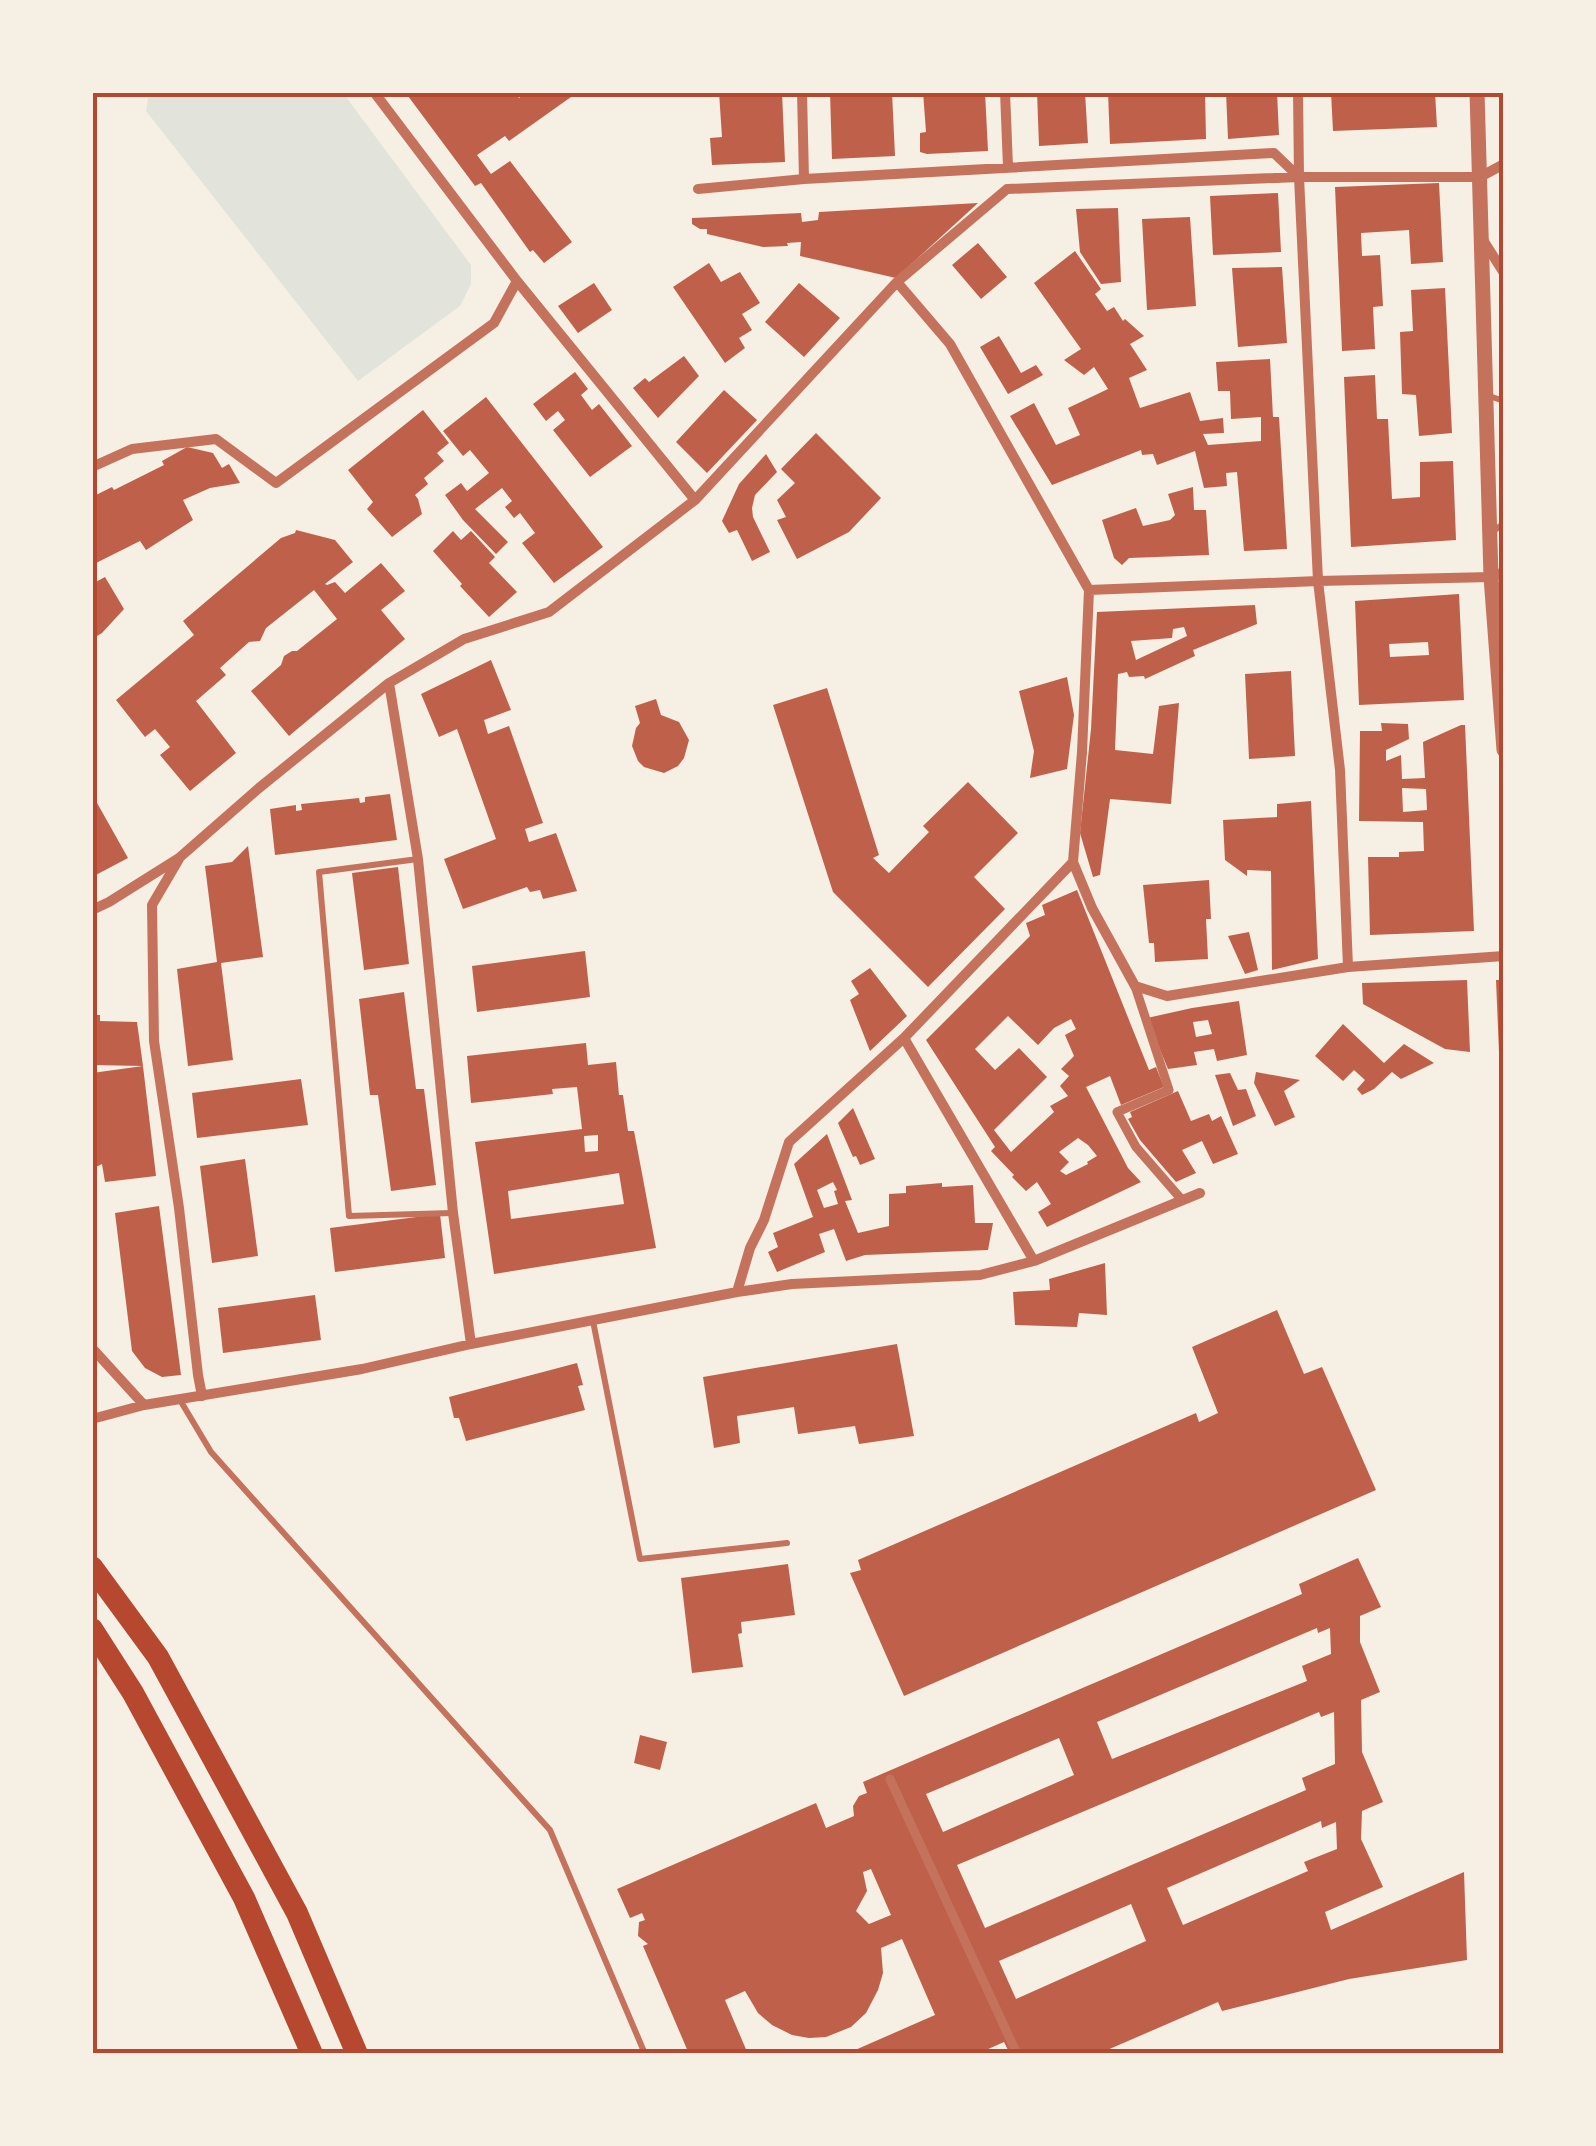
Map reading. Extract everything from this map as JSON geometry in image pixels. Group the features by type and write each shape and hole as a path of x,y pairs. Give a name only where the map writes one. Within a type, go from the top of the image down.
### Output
{"highway":[{"path":"92,1566 158,1656 297,1913 357,2054"},
{"path":"92,1630 134,1693 244,1898 312,2054"}],"street":[{"path":"374,92 517,281 695,500"},
{"path":"802,92 804,179"},
{"path":"1005,92 1008,167"},
{"path":"1298,92 1318,581 1340,770 1348,966"},
{"path":"1477,92 1490,534 1497,574 1504,750"},
{"path":"698,189 804,179 1274,154 1299,177"},
{"path":"92,910 180,858 389,683 464,640 549,612 695,500 897,282 1007,190 1299,177 1480,177 1504,164"},
{"path":"1480,236 1504,274"},
{"path":"92,467 132,448 216,439 276,482 494,323 517,281"},
{"path":"897,282 950,344 1089,590 1082,752 1072,862 1092,908 1136,986 1169,1090 1117,1112 1136,1147 1182,1200"},
{"path":"1089,590 1497,574"},
{"path":"389,683 418,860 471,1344"},
{"path":"180,858 152,906 154,1041 202,1396"},
{"path":"737,1292 789,1142 904,1038 1072,862"},
{"path":"1136,986 1167,996 1348,966 1504,956"},
{"path":"904,1038 1034,1262"},
{"path":"92,1420 144,1405 362,1370 471,1344 737,1292 792,1284 980,1274 1034,1262 1200,1194"},
{"path":"92,1348 144,1405"},
{"path":"890,1779 1017,2054"}],"lane":[{"path":"1485,395 1504,401"},
{"path":"1490,534 1504,523"},
{"path":"418,860 318,872 349,1216 454,1213"},
{"path":"593,1320 640,1559 787,1543"},
{"path":"180,1399 211,1452 550,1830 645,2054"}],"shaded area":[{"path":"149,93 343,93 471,265 471,284 460,306 358,381 146,111"}],"building":[{"path":"405,92 515,92 519,98 527,92 578,92 509,141 505,136 477,155 491,174 510,161 572,242 544,263 533,250 530,252 481,183 475,186"},
{"path":"719,92 782,92 785,162 712,165 710,138 722,137"},
{"path":"830,92 892,92 895,156 832,159"},
{"path":"923,92 985,92 988,151 920,152 920,133 926,132"},
{"path":"1037,92 1085,92 1088,143 1039,146"},
{"path":"1108,92 1205,92 1206,139 1110,144"},
{"path":"1226,92 1277,92 1279,135 1228,139"},
{"path":"1331,92 1435,92 1437,127 1333,131"},
{"path":"1439,183 1443,262 1411,264 1409,230 1361,233 1362,256 1380,255 1383,306 1373,307 1375,349 1342,351 1335,187"},
{"path":"1278,193 1281,252 1213,255 1210,196"},
{"path":"978,203 896,278 800,256 801,242 763,247 707,234 707,229 692,224 692,218 801,213 802,222 818,220 819,212"},
{"path":"1118,208 1121,282 1101,284 1080,252 1076,209"},
{"path":"1190,217 1196,306 1147,310 1142,219"},
{"path":"978,243 1007,277 981,299 952,265"},
{"path":"1075,251 1101,289 1095,294 1107,311 1114,307 1123,321 1144,336 1130,344 1147,370 1129,378 1140,408 1190,392 1200,421 1223,418 1224,433 1203,434 1208,445 1261,441 1261,417 1231,419 1230,391 1218,391 1216,362 1270,359 1273,417 1279,417 1287,549 1244,551 1237,472 1226,473 1227,486 1204,488 1195,451 1157,465 1153,454 1142,455 1141,450 1052,485 1010,416 1034,403 1056,445 1080,435 1068,408 1108,389 1094,367 1084,375 1064,360 1081,349 1034,283"},
{"path":"709,263 721,282 740,272 760,303 742,314 752,330 739,338 745,348 725,363 673,287"},
{"path":"1282,267 1287,343 1238,347 1232,268"},
{"path":"594,283 612,310 578,333 558,306"},
{"path":"799,283 840,318 804,357 765,322"},
{"path":"1445,288 1452,433 1419,436 1416,395 1402,394 1400,332 1413,331 1411,290"},
{"path":"999,336 1021,373 1036,365 1043,375 1008,394 980,347"},
{"path":"684,356 699,376 658,418 633,388 645,378 649,382"},
{"path":"575,372 588,389 581,395 592,410 599,404 632,446 590,477 553,430 565,420 558,411 546,421 533,404"},
{"path":"1375,375 1377,419 1388,419 1392,499 1420,497 1420,462 1453,461 1456,540 1351,547 1344,377"},
{"path":"724,390 757,420 707,473 676,442"},
{"path":"486,397 603,547 554,583 522,543 535,533 520,513 514,518 505,507 512,501 502,488 475,509 508,542 496,554 445,495 461,483 467,491 489,473 470,450 463,456 443,431"},
{"path":"423,410 449,443 437,453 444,461 424,478 428,484 415,495 422,514 392,537 367,509 373,502 348,470"},
{"path":"816,433 881,498 849,532 797,559 777,520 786,517 777,500 795,483 781,469"},
{"path":"187,447 213,453 222,468 229,464 240,483 210,488 183,500 193,520 146,550 140,541 92,565 92,497 164,465 162,461"},
{"path":"766,454 777,472 755,495 752,508 770,552 752,561 737,530 729,533 722,521 739,484"},
{"path":"1193,487 1194,510 1206,510 1209,555 1129,558 1122,565 1114,558 1102,520 1136,508 1143,526 1170,520 1175,515 1168,494"},
{"path":"296,530 335,540 353,562 325,584 335,582 345,593 381,563 405,591 381,610 405,639 289,736 251,691 281,665 284,656 297,651 337,619 314,590 266,628 260,641 249,642 220,668 226,675 196,701 236,753 190,791 160,755 170,747 155,729 145,737 116,700 194,635 183,621 281,538"},
{"path":"453,531 461,540 471,531 495,557 489,563 517,592 489,617 433,551"},
{"path":"105,577 124,609 92,639 92,584"},
{"path":"1459,594 1464,700 1359,705 1355,601","holes":["1428,642 1429,655 1390,657 1389,644"]},
{"path":"1255,605 1257,624 1193,650 1195,656 1145,679 1129,677 1127,672 1118,674 1115,750 1153,754 1159,706 1179,703 1171,804 1110,799 1100,875 1093,877 1080,833 1097,612","holes":["1184,627 1187,636 1136,660 1131,641 1172,638 1173,629"]},
{"path":"491,660 511,710 484,720 488,734 509,726 543,823 525,829 529,842 556,833 577,891 543,899 540,890 530,892 527,887 463,909 444,859 496,839 457,729 439,737 421,694"},
{"path":"1291,671 1295,756 1249,759 1245,674"},
{"path":"1067,677 1074,715 1067,769 1030,778 1034,751 1019,691"},
{"path":"827,688 879,855 873,858 889,873 929,832 923,826 968,782 1018,833 974,877 1005,909 928,987 833,892 773,705"},
{"path":"656,699 661,715 679,722 689,740 678,766 664,773 644,767 632,746 640,723 635,706"},
{"path":"1381,723 1408,724 1409,739 1386,750 1386,761 1401,755 1402,779 1425,778 1423,742 1465,725 1474,931 1370,935 1368,857 1399,857 1399,852 1424,851 1423,822 1359,821 1360,731 1382,731","holes":["1402,788 1426,789 1427,810 1403,812"]},
{"path":"92,794 128,858 92,877"},
{"path":"390,794 397,840 275,855 270,809 296,805 296,811 302,810 301,804 359,798 360,803 365,802 365,797"},
{"path":"1311,801 1318,959 1272,970 1271,871 1247,870 1247,876 1225,860 1223,820 1277,817 1277,804"},
{"path":"248,846 263,957 221,963 233,1060 188,1066 177,969 217,962 205,866 232,862"},
{"path":"398,867 409,964 364,970 352,873"},
{"path":"1209,880 1208,959 1155,962 1154,943 1149,943 1143,885"},
{"path":"1077,890 1149,1070 1156,1067 1164,1087 1121,1105 1110,1076 1086,1087 1128,1168 1141,1182 1047,1227 1038,1212 1051,1204 1037,1182 1026,1191 991,1151 995,1147 926,1040 1030,936 1026,923 1045,915 1042,905","holes":["1008,1016 1038,1045 1054,1028 1071,1019 1076,1029 1065,1035 1074,1056 1061,1069 1069,1076 1060,1086 1068,1096 1050,1106 1054,1112 1011,1152 994,1130 1047,1077 1019,1048 995,1070 975,1049","1078,1138 1097,1156 1066,1175 1060,1171 1069,1162 1059,1152"]},
{"path":"1249,932 1258,970 1245,974 1228,936"},
{"path":"585,951 590,997 477,1012 472,966"},
{"path":"870,968 907,1016 870,1051 850,1000 859,994 851,981"},
{"path":"1467,980 1470,1052 1445,1049 1363,1004 1362,983"},
{"path":"1496,980 1504,980 1504,1054 1499,1052"},
{"path":"404,992 416,1089 424,1089 436,1185 391,1191 378,1095 370,1095 359,999"},
{"path":"1239,1001 1247,1055 1217,1061 1214,1049 1194,1052 1197,1065 1168,1069 1147,1018","holes":["1208,1020 1212,1034 1196,1037 1193,1022"]},
{"path":"92,1015 100,1015 100,1021 137,1022 143,1066 92,1065"},
{"path":"1343,1024 1384,1063 1404,1044 1434,1063 1401,1079 1392,1072 1362,1095 1357,1089 1365,1080 1354,1070 1343,1081 1315,1056"},
{"path":"586,1043 588,1065 616,1062 619,1095 623,1095 628,1131 634,1131 656,1248 494,1274 475,1142 582,1129 577,1087 552,1089 553,1094 471,1103 467,1056","holes":["598,1135 598,1151 585,1152 584,1136","619,1173 624,1204 511,1219 508,1191"]},
{"path":"143,1066 156,1176 105,1182 102,1164 92,1169 92,1073"},
{"path":"1256,1072 1300,1080 1284,1091 1295,1117 1275,1126 1254,1083"},
{"path":"1230,1073 1238,1090 1246,1089 1256,1116 1233,1126 1215,1075"},
{"path":"301,1079 308,1125 197,1138 192,1093"},
{"path":"1178,1091 1191,1121 1209,1114 1212,1121 1221,1116 1238,1154 1213,1164 1202,1141 1182,1150 1196,1173 1176,1182 1140,1140 1128,1119 1132,1117 1130,1112"},
{"path":"853,1108 875,1159 860,1165 838,1123"},
{"path":"827,1134 852,1200 845,1201 858,1233 889,1226 889,1194 906,1193 906,1186 973,1185 975,1223 993,1223 988,1250 865,1255 846,1261 834,1229 819,1234 825,1252 777,1272 768,1252 778,1247 773,1233 813,1217 794,1164","holes":["833,1182 837,1190 834,1191 838,1204 824,1208 817,1190"]},
{"path":"245,1159 258,1256 212,1263 200,1166"},
{"path":"159,1206 181,1375 162,1377 145,1368 132,1351 115,1213"},
{"path":"440,1214 445,1258 335,1272 330,1228"},
{"path":"1105,1263 1107,1315 1079,1313 1077,1327 1015,1325 1013,1292 1050,1290 1049,1279"},
{"path":"315,1295 321,1340 223,1353 218,1308"},
{"path":"1277,1310 1304,1374 1322,1367 1376,1490 904,1696 850,1573 861,1570 858,1560 1196,1413 1199,1422 1218,1413 1192,1347"},
{"path":"897,1344 914,1436 859,1444 855,1426 798,1434 794,1407 737,1416 740,1443 714,1448 703,1377"},
{"path":"577,1363 585,1410 466,1441 449,1397"},
{"path":"1358,1558 1381,1607 1360,1616 1360,1642 1380,1692 1361,1700 1362,1752 1383,1802 1362,1811 1361,1839 1383,1887 1325,1912 1331,1930 1464,1872 1467,1960 1349,1979 1222,2011 1218,2002 1098,2054 1010,2054 1004,2042 977,2054 846,2054 935,2015 902,1939 881,1948 883,1973 878,1990 866,2013 851,2027 826,2037 792,2035 758,2013 745,1991 725,2000 748,2054 689,2054 643,1946 648,1944 638,1936 639,1922 645,1920 642,1913 630,1918 617,1889 816,1803 826,1828 854,1816 853,1806 859,1796 867,1793 863,1782 1302,1594 1299,1584","holes":["1317,1628 1318,1633 1330,1628 1331,1654 1302,1666 1307,1681 1112,1759 1097,1722","1319,1712 1321,1717 1334,1712 1335,1764 1302,1778 1306,1790 985,1928 957,1865","1059,1738 1074,1775 943,1832 926,1794","1321,1821 1322,1828 1336,1822 1337,1849 1304,1862 1308,1871 1183,1925 1167,1888","871,1869 891,1915 869,1924 856,1911 867,1891 863,1872","1131,1904 1146,1941 1016,1999 999,1961"]},
{"path":"788,1564 795,1615 741,1622 742,1633 738,1634 743,1667 692,1673 681,1578"},
{"path":"640,1735 667,1742 660,1770 634,1763"}]}
